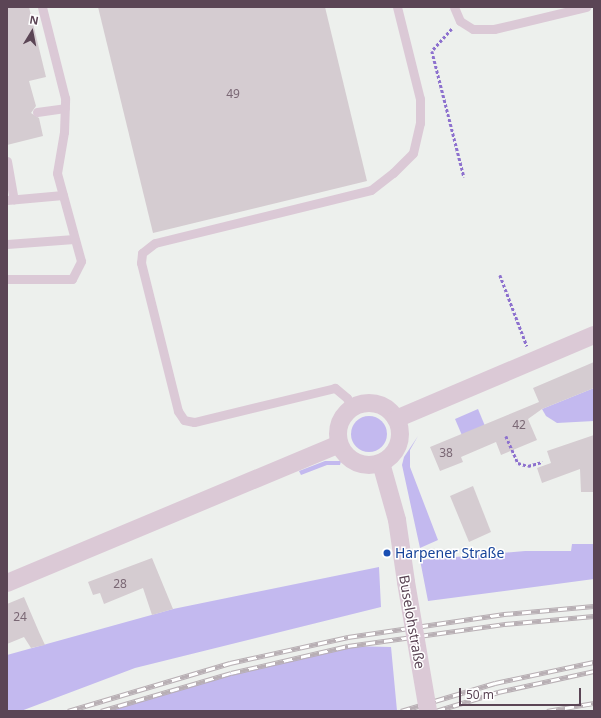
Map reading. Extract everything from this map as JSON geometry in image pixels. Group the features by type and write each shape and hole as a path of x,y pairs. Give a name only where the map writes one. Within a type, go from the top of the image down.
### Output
{"street":[{"path":"396,419 594,335"},
{"path":"361,404 381,406 396,419 398,444 394,452 381,463 361,464 352,460 339,444 340,424 352,408 361,404"},
{"path":"7,583 339,444"},
{"name":"Buselohstraße","path":"381,463 396,520 428,711"}],"lane":[{"path":"7,279 72,279 81,261 57,173 64,132 65,108 42,7"},
{"path":"352,408 347,398 335,388 194,422 184,420 178,411 141,263 142,253 155,243 371,190 393,173 413,153 420,123 420,99 397,7"},
{"path":"454,7 460,21 473,28 494,29 586,7"},
{"path":"37,112 65,108"},
{"path":"7,161 10,199 63,195"},
{"path":"7,244 74,239"}],"path":[{"path":"460,21 432,52 464,177"},
{"path":"500,276 534,361"},
{"path":"506,436 518,463 528,466 542,462"}],"shaded area":[{"path":"594,388 594,421 557,423 546,416 542,409"},
{"path":"478,409 485,426 464,440 455,419"},
{"path":"369,416 379,419 384,424 387,434 384,444 379,449 369,452 359,449 354,444 351,434 354,424 359,419"},
{"path":"418,436 410,450 410,467 438,540 420,548 402,465 404,457"},
{"path":"325,461 341,461 340,465 327,465 301,475 299,471"},
{"path":"572,544 594,544 594,579 428,601 420,560 525,551 571,551"},
{"path":"379,567 381,607 135,668 21,711 7,711 7,655 173,609"},
{"path":"348,646 391,647 397,711 101,711 231,673"}],"building":[{"path":"7,7 29,7 46,77 29,81 36,106 31,113 39,118 43,136 7,145"},
{"path":"98,7 325,7 367,181 153,233"},
{"path":"594,362 594,388 542,409 528,419 537,440 501,455 496,442 461,457 463,462 440,471 430,447 539,402 533,388"},
{"path":"594,435 594,492 581,492 580,469 542,483 537,468 551,463 547,451"},
{"path":"473,486 491,532 469,542 450,496"},
{"path":"152,558 173,609 152,615 143,588 104,604 100,593 93,595 88,582"},
{"path":"24,597 45,645 31,648 24,637 7,644 7,604"}],"railway":[{"path":"68,711 230,663 348,637 504,614 594,606"},
{"path":"101,711 231,673 348,646 505,624 594,616"},
{"path":"401,711 495,683 594,662"},
{"path":"436,711 498,692 594,671"},
{"path":"547,711 594,703"}],"place":[{"name":"Harpener Straße","path":"387,553"}]}
